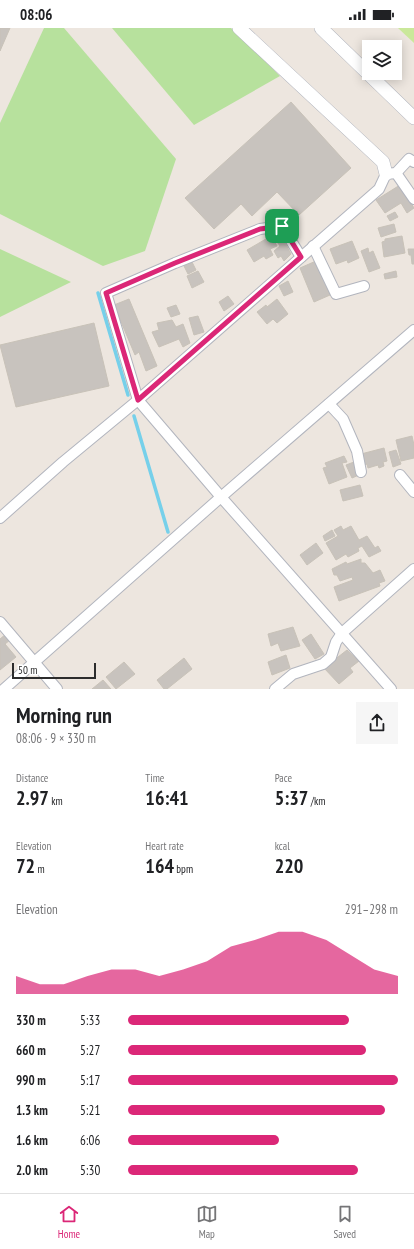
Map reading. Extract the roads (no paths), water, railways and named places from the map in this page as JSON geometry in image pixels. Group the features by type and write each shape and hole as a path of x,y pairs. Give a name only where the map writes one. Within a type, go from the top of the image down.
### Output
{"street":[{"path":"239,28 382,162 414,199"},
{"path":"321,28 414,118"},
{"path":"0,518 63,462 138,400 379,189 391,174 409,159 414,162"},
{"path":"301,257 282,226 260,229 175,263 106,293 138,400 221,497 391,689"},
{"path":"313,246 336,294 364,286"},
{"path":"4,689 221,497 414,330"},
{"path":"329,404 346,424 357,451 361,472"},
{"path":"400,475 414,492"},
{"path":"275,689 293,674 323,664 331,657 336,642 342,633 414,569"},
{"path":"0,622 34,664 57,689"}],"waterway":[{"path":"98,293 128,395"},
{"path":"134,416 168,532"}]}
